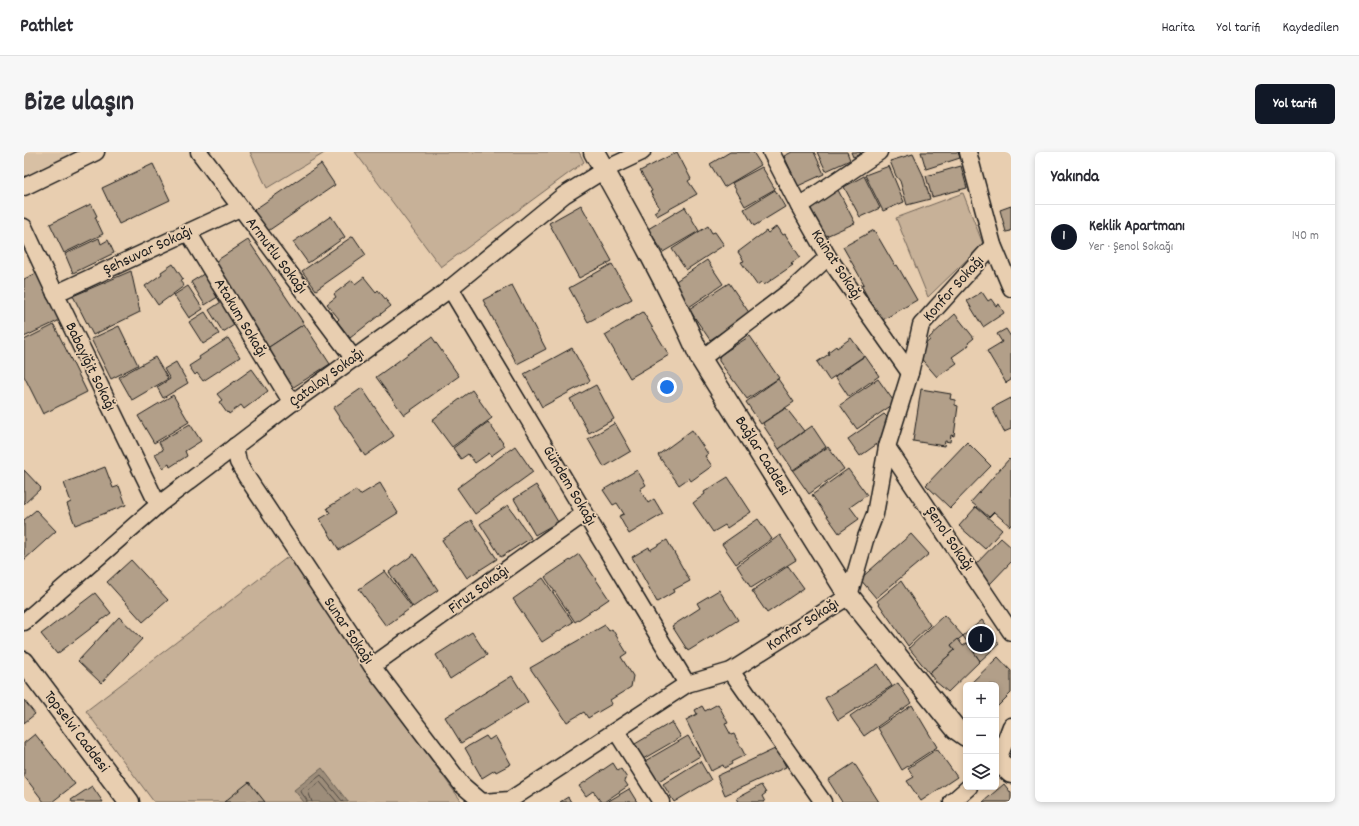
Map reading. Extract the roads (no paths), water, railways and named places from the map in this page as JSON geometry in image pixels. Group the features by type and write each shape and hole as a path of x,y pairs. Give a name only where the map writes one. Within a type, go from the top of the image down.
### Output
{"street":[{"path":"24,187 96,152"},
{"name":"Armutlu Sokağı","path":"199,152 354,359"},
{"name":"Bağlar Caddesi","path":"594,152 638,231 688,329 701,359 849,596 956,729 963,734"},
{"name":"Çatalay Sokağı","path":"24,622 158,505 292,403 450,288 564,195 604,170 642,152"},
{"name":"Kainat Sokağı","path":"771,152 828,256 910,373"},
{"path":"800,206 879,152"},
{"path":"968,152 993,245 1011,288"},
{"name":"Şehsuvar Sokağı","path":"55,294 240,208"},
{"name":"Babayiğit Sokağı","path":"24,228 158,505"},
{"name":"Atakum Sokağı","path":"188,232 292,403"},
{"name":"Konfor Sokağı","path":"482,802 511,801 688,684 731,671 849,596 865,540 875,514 887,447 910,373 921,325 993,245"},
{"path":"701,359 794,288 828,256"},
{"name":"Gündem Sokağı","path":"450,288 688,684"},
{"name":"Sunar Sokağı","path":"236,446 238,462 246,476 372,666 462,785 482,802"},
{"name":"Şenol Sokağı","path":"887,447 1011,632"},
{"name":"Firuz Sokağı","path":"372,666 585,514"},
{"name":"Topselvi Caddesi","path":"24,662 129,802"},
{"path":"731,671 823,802"},
{"path":"1000,764 1011,726"},
{"path":"616,731 661,802"},
{"path":"952,802 966,790"}],"water":[{"path":"322,768 348,802 304,802 294,790"}],"place":[{"name":"Keklik Apartmanı","path":"981,639"}]}
